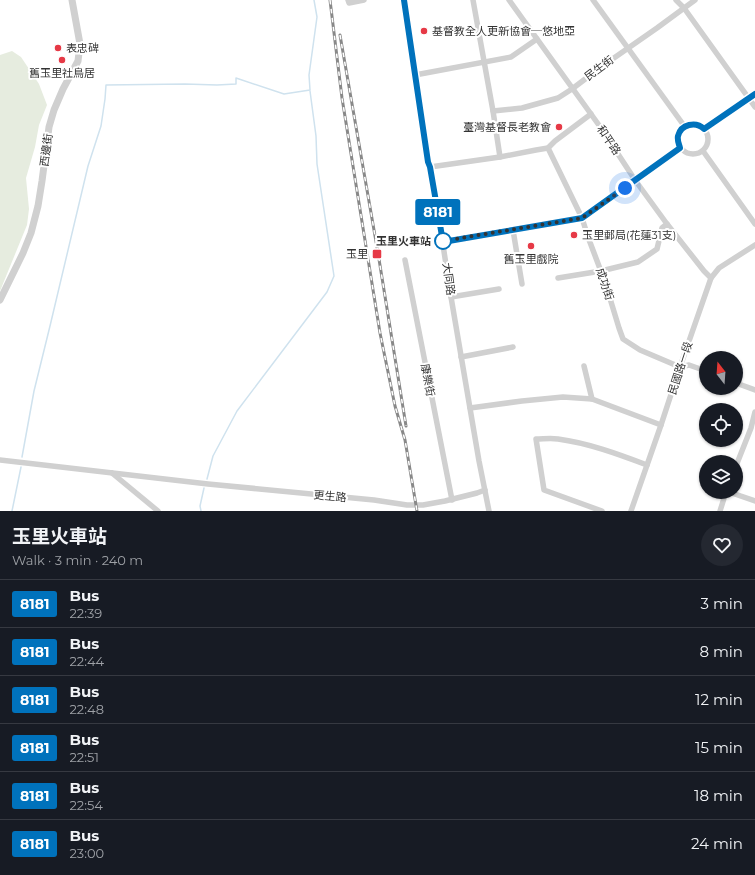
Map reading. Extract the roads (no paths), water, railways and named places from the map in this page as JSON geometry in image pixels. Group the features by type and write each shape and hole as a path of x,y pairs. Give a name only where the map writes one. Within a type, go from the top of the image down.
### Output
{"street":[{"name":"西邊街","path":"0,300 31,233 38,206 49,127 63,89 78,61 80,44 72,0"},
{"path":"348,2 364,0"},
{"name":"大同路","path":"404,0 428,162 489,511"},
{"path":"473,0 500,158"},
{"name":"和平路","path":"509,0 591,114 635,180 704,271 711,278"},
{"path":"593,0 685,127"},
{"path":"676,0 684,8 755,107"},
{"name":"民生街","path":"493,111 522,108 558,98 695,0"},
{"path":"415,75 511,57 537,39"},
{"path":"704,129 755,94"},
{"path":"430,167 500,158 548,148 591,114"},
{"path":"692,124 697,124 702,126 704,129 708,134 708,144 706,148 697,154 692,154 687,153 680,148 678,136 685,127 692,124"},
{"name":"成功街","path":"548,148 582,218 605,282 623,339 640,350 680,367 688,365 699,369"},
{"path":"443,242 582,218 680,148"},
{"path":"702,151 755,224"},
{"path":"558,278 601,271 638,262 657,249 662,228 668,224"},
{"path":"513,230 522,284"},
{"name":"民國路一段","path":"631,511 711,278 719,268 755,245"},
{"name":"康樂街","path":"405,260 452,500"},
{"path":"451,297 499,289"},
{"path":"461,357 513,346"},
{"path":"584,366 592,399"},
{"path":"743,386 755,390"},
{"path":"470,408 522,400 563,397 592,399 661,425"},
{"path":"740,455 751,428 755,412"},
{"path":"602,511 544,490 536,439 557,439 599,448 646,465"},
{"name":"更生路","path":"0,460 216,485 374,500 407,505 423,505 452,500 485,490"},
{"path":"112,472 158,511"},
{"path":"743,497 755,501"},
{"path":"720,511 724,499"}],"waterway":[{"path":"22,457 34,391 88,166 101,126 106,85 236,84 236,78 284,94 310,90 309,75 317,17 314,0"},
{"path":"207,479 213,456 237,411 327,292 334,276 317,164 316,136 310,91"},
{"path":"12,511 21,467"},
{"path":"201,511 200,506 204,488"}],"railway":[{"path":"330,0 342,98 380,333 395,406 405,440 417,511"},
{"path":"340,35 406,426"}],"place":[{"name":"基督教全人更新協會─悠地亞","path":"424,31"},
{"name":"表忠碑","path":"58,48"},
{"name":"舊玉里社鳥居","path":"62,60"},
{"name":"臺灣基督長老教會","path":"559,127"},
{"name":"玉里郵局(花蓮31支)","path":"574,235"},
{"name":"玉里火車站","path":"443,241"},
{"name":"舊玉里戲院","path":"531,246"},
{"name":"玉里","path":"377,254"}]}
